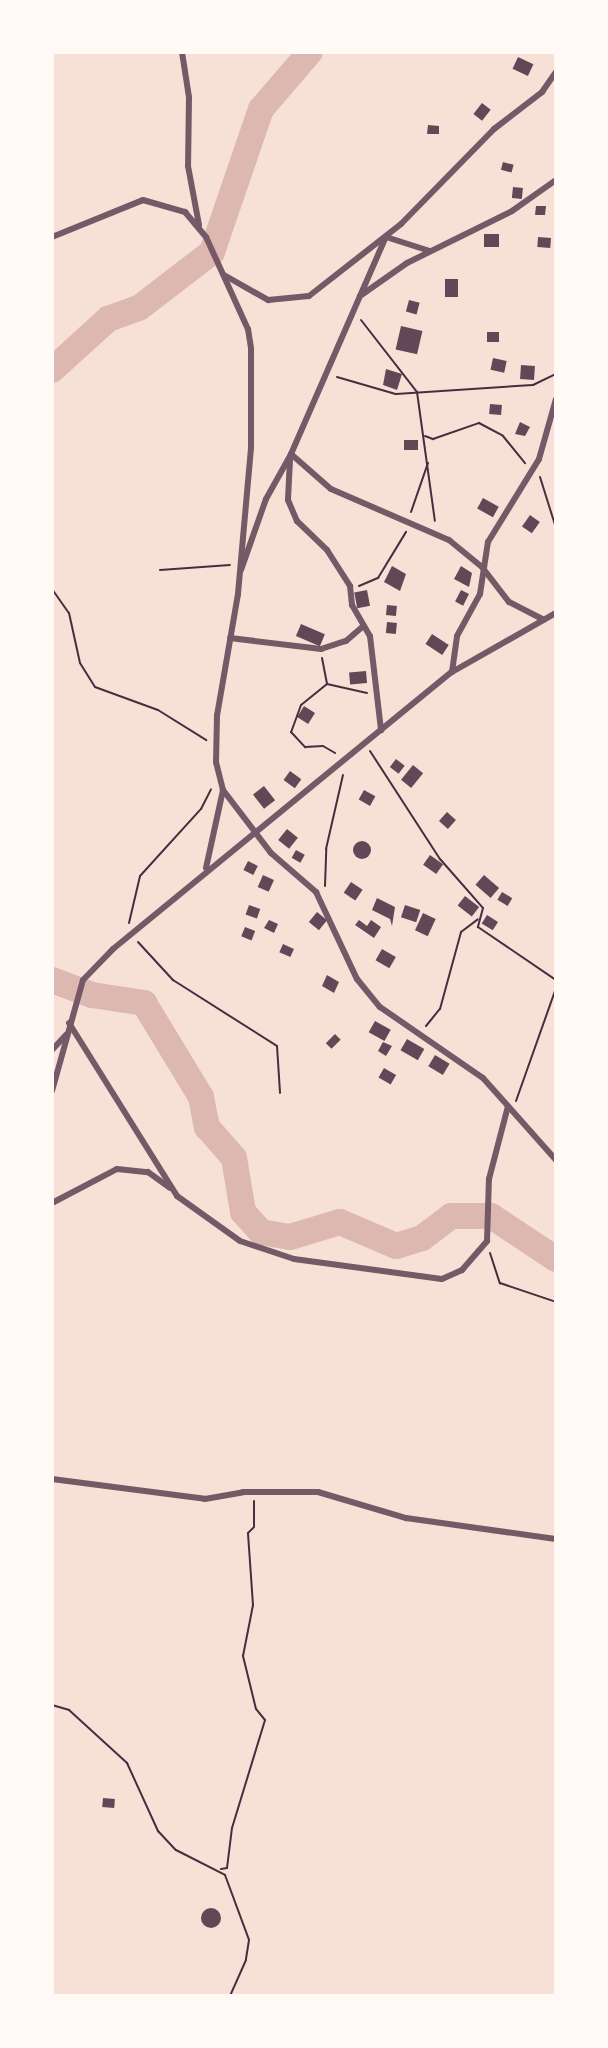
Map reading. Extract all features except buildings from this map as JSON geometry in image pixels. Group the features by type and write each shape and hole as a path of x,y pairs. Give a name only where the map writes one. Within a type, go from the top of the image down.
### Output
{"street":[{"path":"182,52 189,98 188,166 199,225 223,274 251,349 251,448 238,563 239,576"},
{"path":"223,274 255,297 295,302 386,237 494,129 542,92 555,72"},
{"path":"360,297 430,251 512,211 555,180"},
{"path":"52,237 143,200 173,206 199,225"},
{"path":"386,237 430,251"},
{"path":"386,237 291,454 266,499 239,576 216,747 218,775 223,790 253,831 316,892 369,995 392,1018 419,1032 483,1078 555,1160"},
{"path":"452,672 453,647 476,605 482,567 493,531 533,471 555,399"},
{"path":"291,454 332,489 411,519 435,532 482,567 509,603 544,620"},
{"path":"291,454 287,476 292,510 350,586 352,605 370,636 381,730"},
{"path":"52,1091 73,1005 83,980 128,935 253,831 367,745 381,730 452,672 555,613"},
{"path":"230,638 321,649 346,641 363,626"},
{"path":"206,869 223,790"},
{"path":"69,1023 173,1190"},
{"path":"52,1050 66,1035"},
{"path":"52,1203 117,1169 148,1172 240,1241 294,1259 442,1279 462,1270 487,1241 489,1179 508,1106"},
{"path":"52,1479 205,1499 254,1492 318,1492 406,1518 555,1539"}],"path":[{"path":"357,306 367,330 417,392 425,436 435,532"},
{"path":"326,374 396,394 533,384 555,374"},
{"path":"425,436 455,434 478,423 503,436 540,476 555,528"},
{"path":"350,586 378,578 411,519 414,493 428,463"},
{"path":"160,570 238,563"},
{"path":"52,589 69,613 80,663 95,687 158,710 216,747"},
{"path":"327,684 360,688 376,700"},
{"path":"367,745 434,850 483,908 478,919 478,927 508,951 555,980"},
{"path":"218,775 201,809 140,876 128,935 173,980 277,1046 280,1093"},
{"path":"419,1032 440,1009 461,932 478,919"},
{"path":"508,1106 527,1080 532,1045 555,988"},
{"path":"487,1241 500,1283 555,1302"},
{"path":"52,1705 69,1710 127,1763 158,1831 176,1850 221,1869 227,1868 232,1828 265,1720 256,1709 243,1656 253,1605 248,1533 254,1527 254,1492"},
{"path":"221,1869 241,1908 248,1936 246,1960 230,1995"}],"waterway":[{"path":"52,370 108,319 139,308 212,252 261,109 310,52"},
{"path":"52,980 92,995 144,1003 201,1097 207,1127 234,1158 243,1212 261,1232 290,1237 340,1222 396,1246 422,1238 451,1216 491,1216 556,1259"}]}
